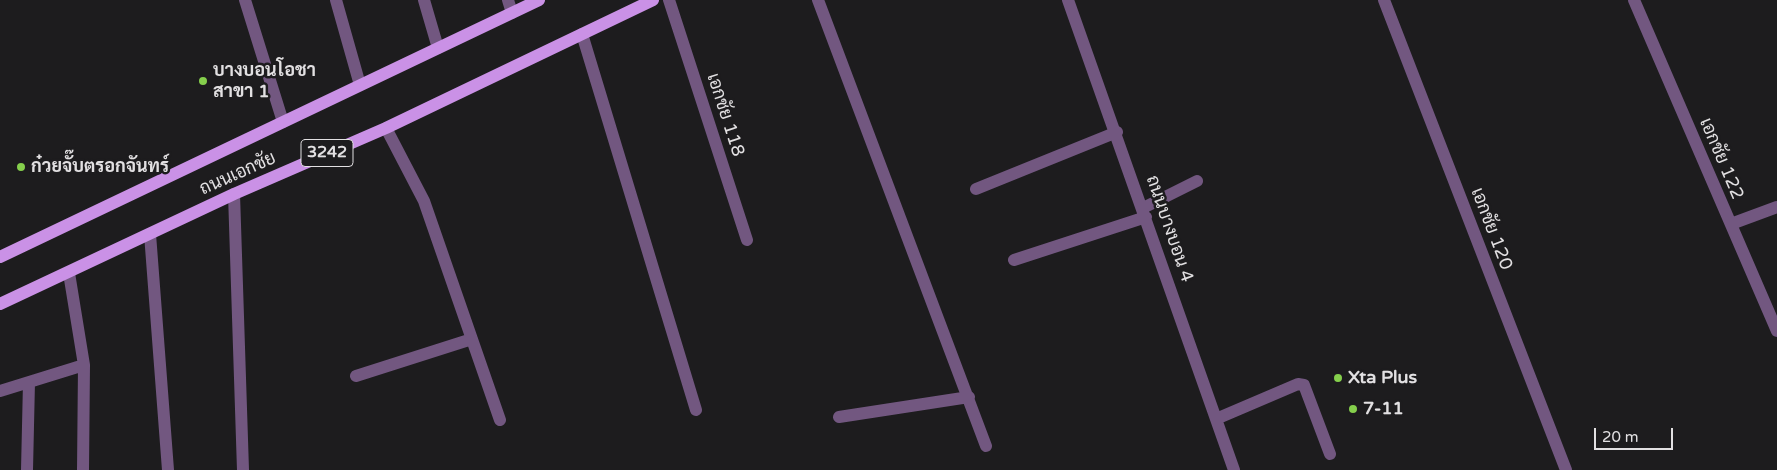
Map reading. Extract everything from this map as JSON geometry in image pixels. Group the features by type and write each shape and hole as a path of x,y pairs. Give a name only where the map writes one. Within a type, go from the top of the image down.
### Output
{"main road":[{"name":"ถนนเอกชัย","path":"0,257 539,0"},
{"name":"ถนนเอกชัย","path":"0,304 234,194 386,128 654,0"}],"street":[{"path":"245,0 283,122"},
{"path":"336,0 360,85"},
{"path":"424,0 438,48"},
{"path":"508,0 512,13"},
{"name":"เอกชัย 118","path":"669,0 747,240"},
{"path":"818,0 986,446"},
{"name":"ถนนบางบอน 4","path":"1068,0 1117,132 1234,470"},
{"name":"เอกชัย 120","path":"1384,0 1566,470"},
{"name":"เอกชัย 122","path":"1634,0 1777,331"},
{"path":"582,34 696,410"},
{"path":"386,128 424,201 500,420"},
{"path":"976,189 1117,132"},
{"path":"1014,260 1144,213 1197,181"},
{"path":"234,194 244,470"},
{"path":"1731,224 1777,207"},
{"path":"150,234 168,470"},
{"path":"69,273 84,365 83,470"},
{"path":"356,376 472,339"},
{"path":"0,391 84,365"},
{"path":"27,470 29,382"},
{"path":"1216,419 1298,384 1304,384 1330,454"},
{"path":"839,417 968,397"}],"place":[{"name":"บางบอนโอชา สาขา 1","path":"203,81"},
{"name":"ก๋วยจั๊บตรอกจันทร์","path":"21,167"},
{"name":"Xta Plus","path":"1338,378"},
{"name":"7-11","path":"1353,409"}]}
